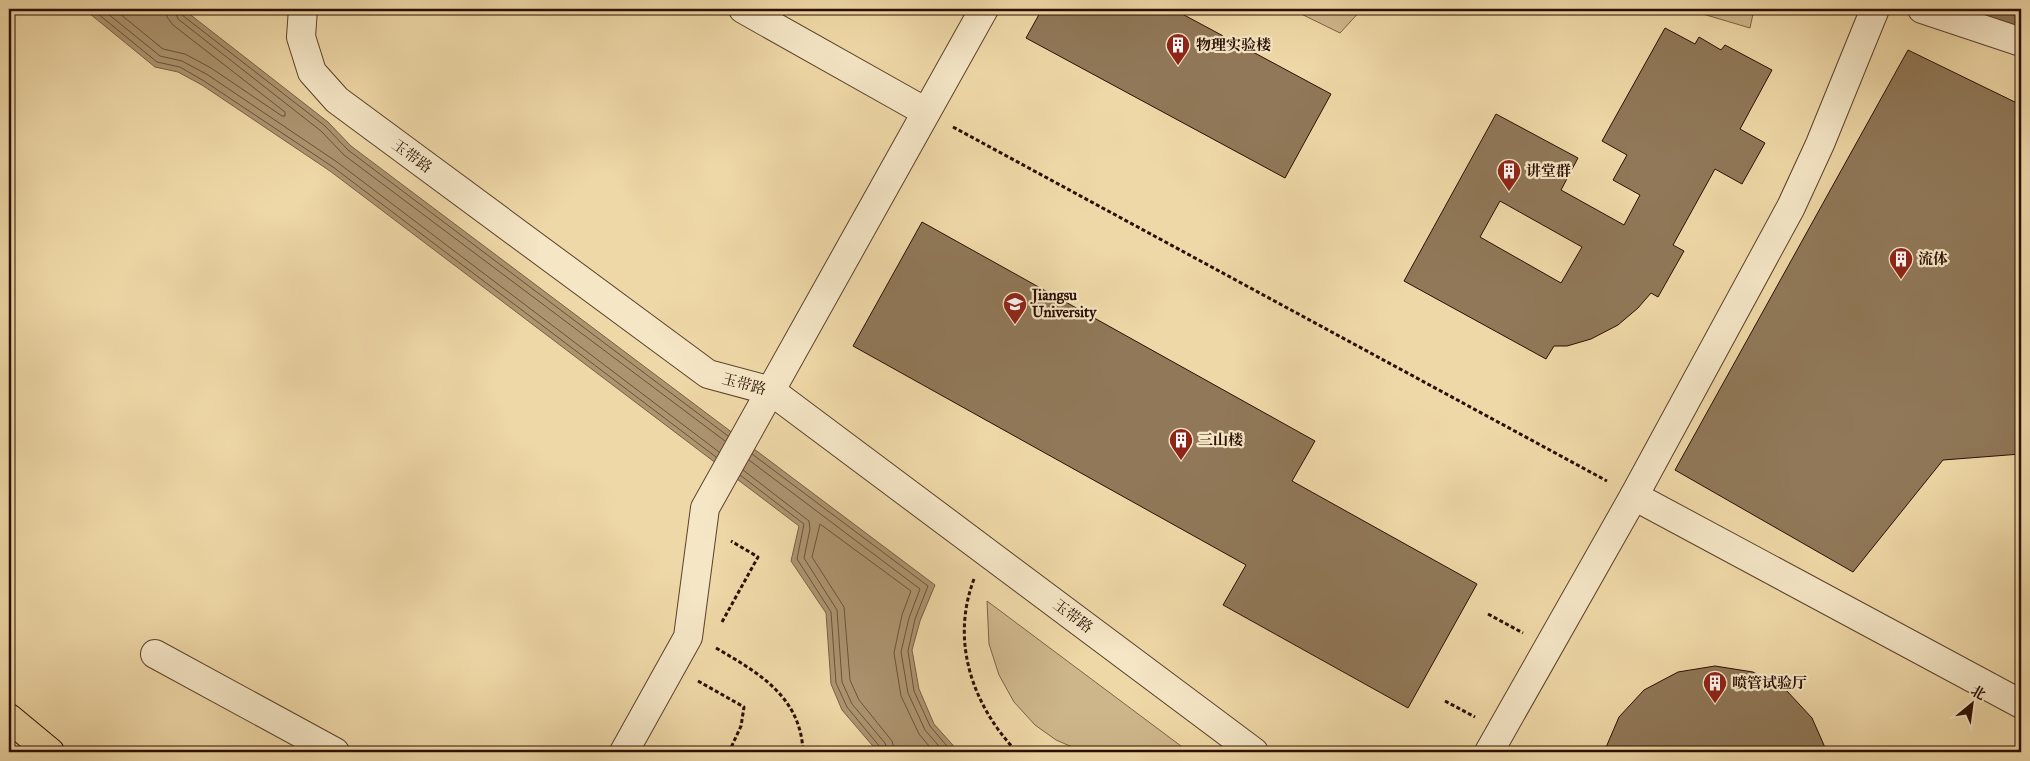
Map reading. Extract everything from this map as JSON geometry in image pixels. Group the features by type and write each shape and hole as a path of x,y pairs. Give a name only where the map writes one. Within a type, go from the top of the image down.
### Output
{"main road":[{"path":"9,718 50,752"}],"lane":[{"name":"玉带路","path":"303,9 301,37 312,72 337,100 708,374 771,391 1254,752"},
{"path":"742,9 926,112"},
{"path":"624,752 698,640 702,525 705,508 984,9"},
{"path":"1489,752 1634,496 1791,207 1820,144 1875,9"},
{"path":"1922,9 2021,42"},
{"path":"1634,496 2021,704"},
{"path":"155,654 334,752"}],"path":[{"path":"926,112 1634,496"},
{"path":"702,525 758,557 698,640 756,671 777,689 794,715 802,740 803,752"},
{"path":"986,551 973,582 966,613 964,642 967,662 981,704 998,732 1017,752"},
{"path":"1488,614 1527,635"},
{"path":"691,677 744,707 741,726 728,752"},
{"path":"1445,701 1482,721"}],"shaded area":[{"path":"1291,9 1362,9 1340,33"},
{"path":"1686,9 1754,9 1750,28"},
{"path":"987,601 1189,752 1084,752 1056,740 1035,725 1014,702 999,675 989,644"}],"water":[{"path":"84,9 183,9 328,122 351,146 935,585 920,621 912,650 919,689 934,724 959,752 878,752 842,710 831,684 826,613 791,561 799,526 330,171 202,85 178,72 155,67"}],"building":[{"name":"物理实验楼","path":"1042,9 1173,9 1331,94 1285,178 1026,38"},
{"path":"1965,9 2021,9 2021,27"},
{"name":"讲堂群","path":"1665,28 1695,44 1699,37 1721,50 1725,45 1772,70 1740,129 1765,143 1742,184 1715,169 1673,245 1684,251 1658,297 1651,293 1638,308 1618,325 1591,339 1567,346 1554,346 1546,359 1404,281 1496,114 1578,158 1561,190 1624,225 1640,195 1613,180 1627,155 1602,141","holes":["1500,201 1582,247 1561,283 1480,237"]},
{"name":"流体","path":"1908,50 2021,105 2021,454 1943,460 1853,572 1675,470"},
{"name":"三山楼","path":"922,222 1315,441 1292,481 1477,584 1408,708 1223,605 1246,565 853,346"},
{"name":"喷管试验厅","path":"1715,666 1753,672 1786,690 1812,718 1827,752 1604,752 1619,717 1644,690 1678,672"}],"place":[{"name":"物理实验楼","path":"1178,66"},
{"name":"讲堂群","path":"1509,192"},
{"name":"流体","path":"1901,280"},
{"name":"Jiangsu University","path":"1015,325"},
{"name":"三山楼","path":"1181,461"},
{"name":"喷管试验厅","path":"1715,704"}]}
